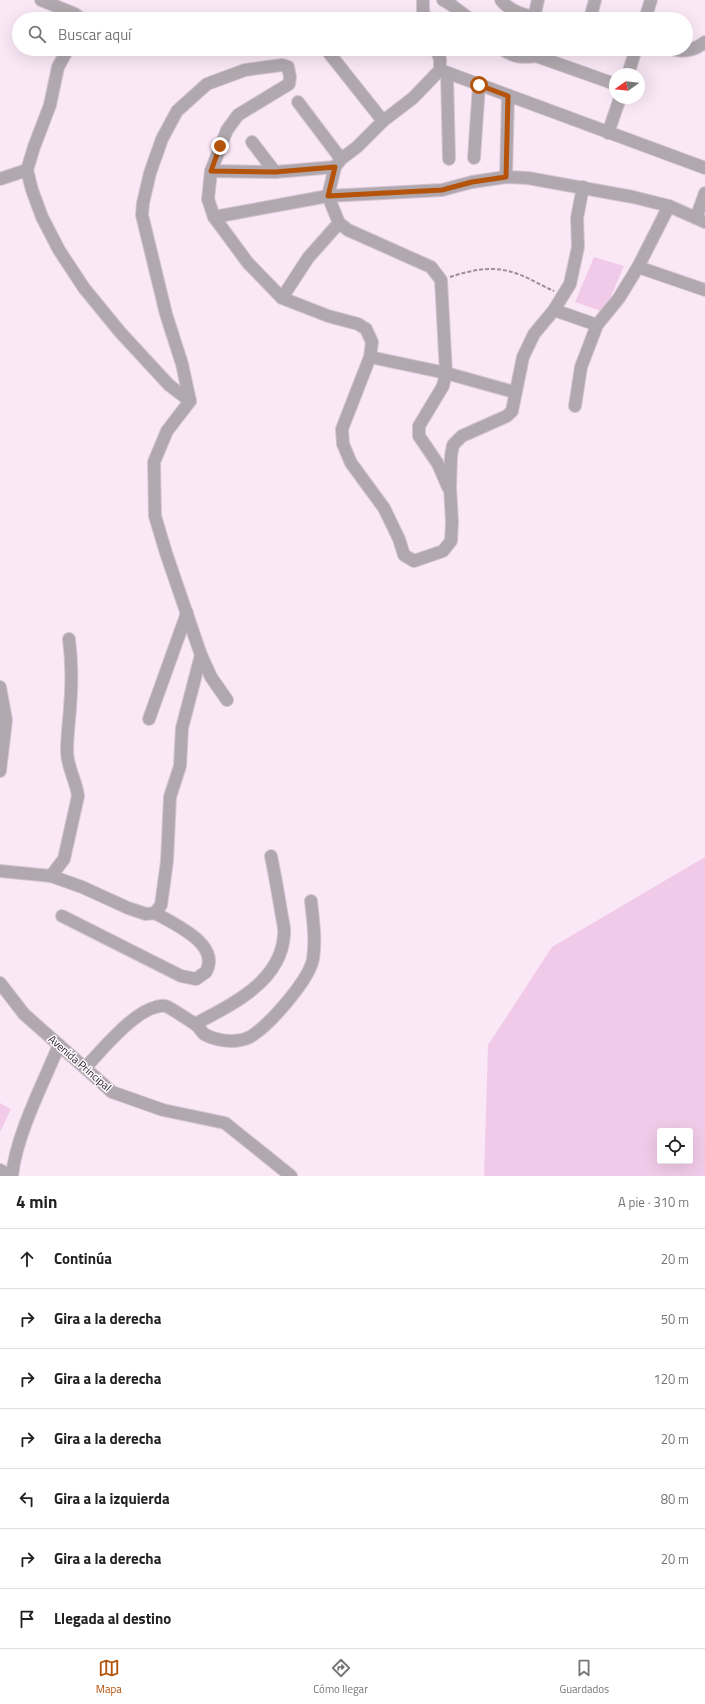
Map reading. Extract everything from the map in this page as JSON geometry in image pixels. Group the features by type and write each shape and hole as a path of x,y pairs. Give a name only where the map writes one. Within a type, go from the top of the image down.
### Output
{"street":[{"path":"41,0 71,12"},
{"path":"423,0 423,12"},
{"path":"443,0 461,12"},
{"path":"501,0 506,6 518,12"},
{"path":"538,0 539,12"},
{"path":"592,12 595,0"},
{"path":"647,12 651,0"},
{"path":"693,49 705,42"},
{"path":"64,56 58,67 50,106 27,170 32,190 42,217 59,250 84,288 120,332 170,384 190,401"},
{"path":"331,56 383,121"},
{"path":"439,56 443,72 449,159"},
{"path":"515,56 523,58 536,56 609,82"},
{"path":"630,68 634,56"},
{"path":"227,700 211,677 202,655 186,613 155,516 154,462 167,431 190,401 182,364 166,314 142,215 143,202 150,173 162,139 178,111 207,84 245,70 282,65 288,67 290,77 289,84 238,114 227,130 211,171 208,199 214,216 248,263 282,298 328,316 358,324 366,329 372,342 370,357 342,429 343,444 351,463 384,508 399,539 404,555 414,561 443,551 451,541 452,522 450,492 451,456 453,445 462,436 507,416 512,411 514,392 525,351 534,334 554,310 570,284 578,247 577,218 583,187"},
{"path":"443,72 705,168"},
{"path":"211,171 275,172 338,163 357,147 383,121 443,72"},
{"path":"474,158 479,85"},
{"path":"506,177 508,96"},
{"path":"298,102 338,163"},
{"path":"608,133 618,104"},
{"path":"252,142 275,172"},
{"path":"338,163 328,196 339,222 348,230 431,267 441,280 446,373 442,386 419,426 419,436 438,464 450,492"},
{"path":"0,179 27,170"},
{"path":"214,216 328,196 442,190 472,182 506,177 528,178 633,197 669,206 700,220 705,193"},
{"path":"575,406 581,367 597,325 619,298 638,268 669,206"},
{"path":"282,298 308,258 339,222"},
{"path":"638,268 705,290"},
{"path":"554,310 597,325"},
{"path":"370,357 446,373 514,392"},
{"path":"149,719 186,613"},
{"path":"50,876 64,859 78,796 77,785 68,765 67,752 71,706 72,659 69,639"},
{"path":"155,913 161,905 167,861 170,797 180,766 182,728 202,655"},
{"path":"0,686 6,720 0,771"},
{"path":"195,1024 233,1004 264,979 278,960 285,934 271,856"},
{"path":"0,871 50,876 82,887 146,914 155,913 183,930 203,945 210,960 206,972 196,979 180,976 62,916"},
{"path":"85,1068 114,1036 138,1015 150,1008 168,1006 195,1024 204,1034 212,1038 225,1041 237,1041 253,1036 277,1014 298,988 313,961 314,936 311,901"},
{"name":"Avenida Principal","path":"0,984 24,1014 112,1092 163,1110 225,1123 291,1176"},
{"path":"0,1170 11,1176 13,1158 59,1045"}],"path":[{"path":"441,280 472,270 490,269 508,271 563,295"}],"shaded area":[{"path":"594,257 624,266 604,312 575,302"},
{"path":"705,857 705,1176 484,1176 488,1045 552,947"},
{"path":"0,1103 11,1109 0,1132"}],"route":[{"path":"220,146 211,171 275,172 335,167 328,196 442,190 472,182 506,177 508,96 479,85"}]}
